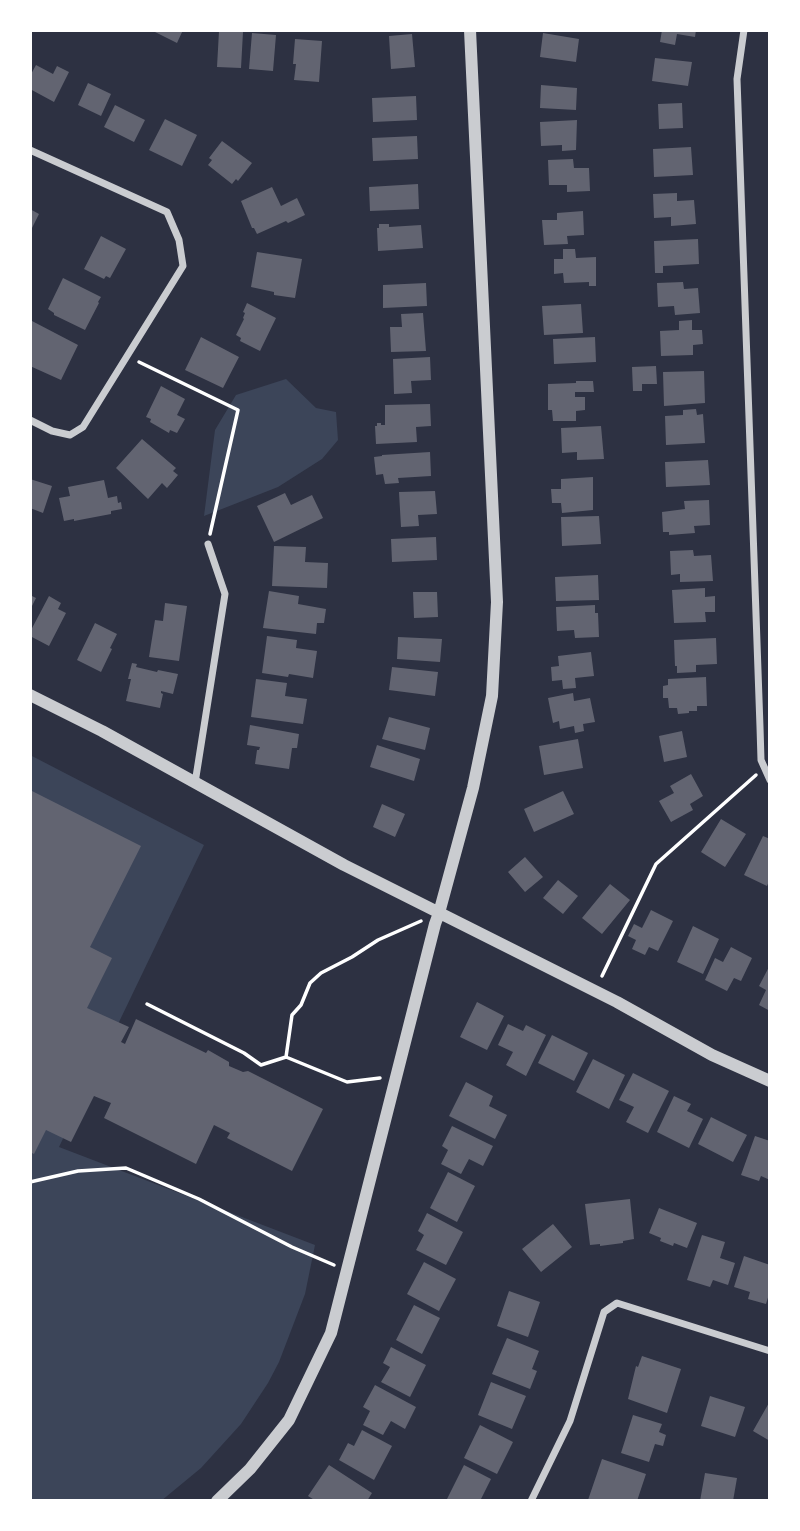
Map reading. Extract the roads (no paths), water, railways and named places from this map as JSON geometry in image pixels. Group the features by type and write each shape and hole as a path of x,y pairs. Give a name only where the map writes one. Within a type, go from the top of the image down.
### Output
{"street":[{"path":"217,1501 250,1469 289,1420 331,1333 435,923 473,788 492,696 497,601 470,30"},
{"path":"744,30 737,79 761,760 770,780"},
{"path":"30,150 167,212 179,240 183,267 83,427 70,435 30,419"},
{"path":"195,784 225,594 208,544"},
{"path":"30,695 102,731 344,865 594,990 712,1055 770,1081"},
{"path":"531,1501 570,1421 604,1312 617,1303 770,1351"}]}
